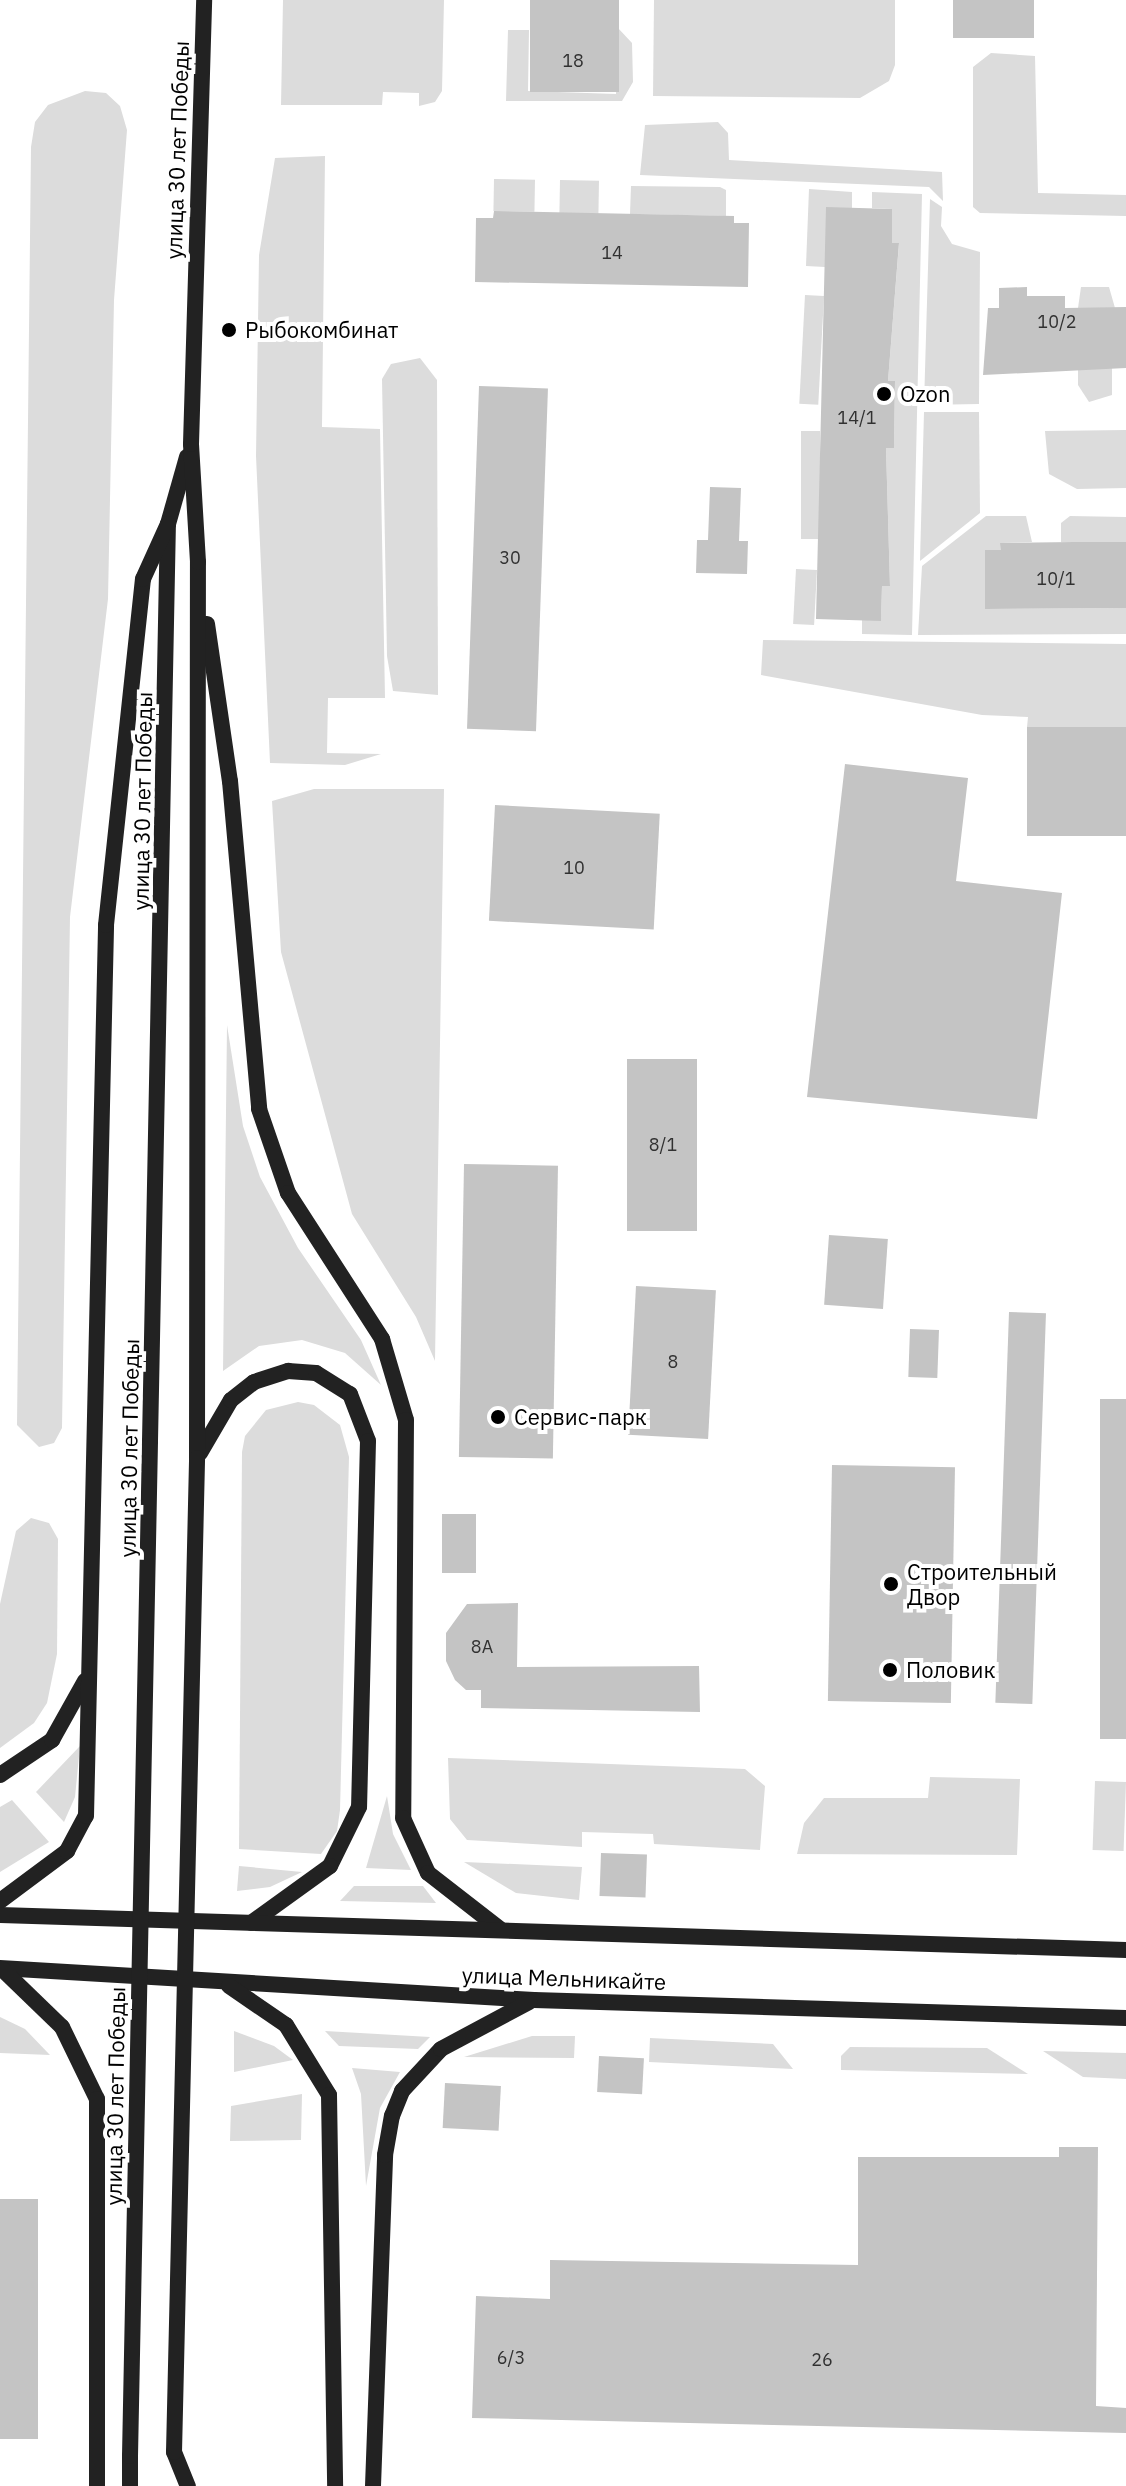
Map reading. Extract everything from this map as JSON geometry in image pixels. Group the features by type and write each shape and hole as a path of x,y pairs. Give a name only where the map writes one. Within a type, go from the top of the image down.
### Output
{"street":[{"name":"улица 30 лет Победы","path":"173,2486 197,1458 198,562 191,444 204,0"},
{"name":"улица 30 лет Победы","path":"130,2486 168,524 191,444"},
{"path":"0,1901 67,1851 86,1816 106,925 143,579 168,524"},
{"path":"198,562 230,781 259,1109 288,1193 382,1339 406,1420 403,1818 428,1873 500,1929"},
{"path":"197,1458 231,1400 254,1382 288,1371 316,1373 350,1394 368,1441 359,1807 330,1866 249,1924"},
{"path":"0,1775 33,1756 67,1721 91,1652"},
{"name":"улица Мельникайте","path":"0,1915 1126,1950"},
{"path":"0,1968 62,2027 97,2099 97,2486"},
{"name":"улица Мельникайте","path":"0,1968 534,2000 1126,2018"},
{"path":"224,1983 286,2025 329,2095 335,2486"},
{"path":"373,2486 385,2155 392,2116 402,2091 441,2049 534,2000"},
{"path":"174,2452 188,2486"}],"shaded area":[{"path":"283,0 444,0 442,91 435,102 419,106 419,93 383,92 382,105 281,105"},
{"path":"654,0 895,0 895,65 889,81 860,98 653,96"},
{"path":"618,28 632,43 633,82 622,101 506,101 508,30 529,30 528,91 616,94"},
{"path":"991,53 1035,56 1038,193 1126,195 1126,216 980,213 973,207 973,67"},
{"path":"85,91 106,93 120,106 127,130 114,300 108,599 70,917 62,1428 54,1443 39,1447 17,1425 31,147 35,122 48,105"},
{"path":"718,122 728,133 729,160 942,172 943,201 929,187 640,175 645,125"},
{"path":"325,156 322,427 380,429 385,698 328,698 327,753 381,754 345,765 270,763 256,456 259,255 275,158"},
{"path":"494,179 535,180 534,212 493,211"},
{"path":"560,180 599,181 598,214 559,213"},
{"path":"631,186 720,187 726,190 726,216 630,214"},
{"path":"809,189 852,192 852,208 825,267 806,266"},
{"path":"872,192 922,194 912,635 862,634 862,620 881,620 882,586 890,586 886,448 894,447 895,381 888,381 899,244 892,243 892,209 872,208"},
{"path":"930,199 942,207 941,226 952,244 980,252 979,404 924,405"},
{"path":"1081,287 1109,287 1115,308 1078,308"},
{"path":"805,295 824,296 818,405 799,404"},
{"path":"420,358 437,380 438,695 393,691 387,656 382,379 391,364"},
{"path":"1112,368 1112,395 1089,402 1078,385 1078,369"},
{"path":"924,412 979,412 980,513 920,561"},
{"path":"1126,430 1126,488 1077,489 1049,474 1045,431"},
{"path":"801,431 820,431 820,539 801,539"},
{"path":"986,516 1026,516 1032,542 1001,543 1001,550 985,550 986,609 1126,608 1126,634 918,635 922,566"},
{"path":"1070,516 1126,517 1126,542 1061,542 1061,523"},
{"path":"796,569 817,570 814,625 793,624"},
{"path":"763,640 1126,644 1126,727 1027,727 1028,717 982,715 761,675"},
{"path":"314,789 444,789 435,1361 416,1317 352,1214 281,952 272,801"},
{"path":"227,1025 243,1126 260,1177 298,1248 361,1340 381,1385 345,1353 302,1340 259,1346 223,1371"},
{"path":"298,1402 314,1405 340,1425 349,1457 340,1810 337,1831 321,1854 239,1849 242,1452 245,1436 266,1410"},
{"path":"31,1518 49,1523 58,1539 57,1654 47,1703 34,1723 0,1748 0,1604 16,1531"},
{"path":"80,1746 75,1797 64,1822 36,1792"},
{"path":"448,1758 745,1769 765,1786 760,1850 654,1844 653,1834 582,1832 582,1847 467,1840 450,1819"},
{"path":"930,1777 1020,1779 1017,1855 797,1854 804,1823 824,1798 928,1798"},
{"path":"1095,1781 1126,1782 1124,1851 1093,1850"},
{"path":"387,1796 393,1834 411,1870 366,1868"},
{"path":"12,1800 49,1842 0,1872 0,1807"},
{"path":"464,1862 582,1867 579,1900 516,1893"},
{"path":"239,1866 302,1872 270,1887 237,1891"},
{"path":"354,1886 423,1886 436,1903 340,1901"},
{"path":"0,2017 25,2029 50,2055 0,2053"},
{"path":"234,2031 274,2046 293,2060 234,2072"},
{"path":"325,2031 430,2037 418,2049 339,2046"},
{"path":"532,2036 575,2036 574,2058 464,2057"},
{"path":"650,2038 773,2044 793,2069 649,2062"},
{"path":"850,2047 987,2048 1028,2074 841,2070 841,2056"},
{"path":"1043,2051 1126,2053 1126,2079 1083,2077"},
{"path":"352,2068 400,2072 380,2108 366,2186 361,2094"},
{"path":"302,2094 301,2140 230,2141 231,2106"}],"building":[{"path":"530,0 619,0 619,92 530,92"},
{"path":"953,0 1034,0 1034,38 953,38"},
{"path":"826,207 892,209 892,243 899,243 888,381 895,381 894,448 886,448 890,586 882,586 881,621 816,619"},
{"path":"494,211 734,216 734,223 749,223 748,287 475,282 476,218 493,218"},
{"path":"1027,287 1027,296 1065,296 1065,308 1126,307 1126,368 983,375 988,308 999,308 999,288"},
{"path":"479,386 548,388 536,731 467,729"},
{"path":"710,487 741,488 739,541 748,541 747,574 696,573 697,540 708,540"},
{"path":"1126,542 1126,608 985,609 985,550 1001,550 1000,543"},
{"path":"1027,727 1126,727 1126,836 1027,836"},
{"path":"845,764 968,778 956,881 1062,893 1037,1119 807,1097"},
{"path":"495,805 660,814 654,929 489,921"},
{"path":"627,1059 697,1059 697,1231 627,1231"},
{"path":"464,1164 558,1166 553,1459 459,1457"},
{"path":"829,1235 888,1239 883,1309 824,1305"},
{"path":"636,1286 716,1290 708,1439 628,1435"},
{"path":"1009,1312 1046,1313 1032,1704 995,1703"},
{"path":"910,1329 939,1330 937,1378 908,1377"},
{"path":"1100,1399 1126,1399 1126,1739 1100,1739"},
{"name":"Строительный Двор","path":"832,1465 955,1467 951,1703 828,1701"},
{"path":"442,1514 476,1514 476,1573 442,1573"},
{"path":"518,1603 517,1667 699,1666 700,1712 481,1708 481,1690 466,1690 455,1680 446,1661 446,1633 467,1604"},
{"path":"601,1853 647,1855 645,1898 599,1896"},
{"path":"599,2056 644,2058 642,2094 597,2092"},
{"path":"445,2083 501,2086 499,2131 443,2128"},
{"path":"1059,2147 1098,2147 1096,2406 1126,2408 1126,2433 472,2418 476,2296 550,2299 550,2260 858,2265 858,2157 1059,2157"},
{"path":"0,2199 38,2199 38,2439 0,2439"}],"place":[{"name":"Рыбокомбинат","path":"229,330"},
{"name":"Ozon","path":"884,394"},
{"name":"Сервис-парк","path":"498,1417"},
{"name":"Строительный Двор","path":"891,1584"},
{"name":"Половик","path":"890,1670"}]}
